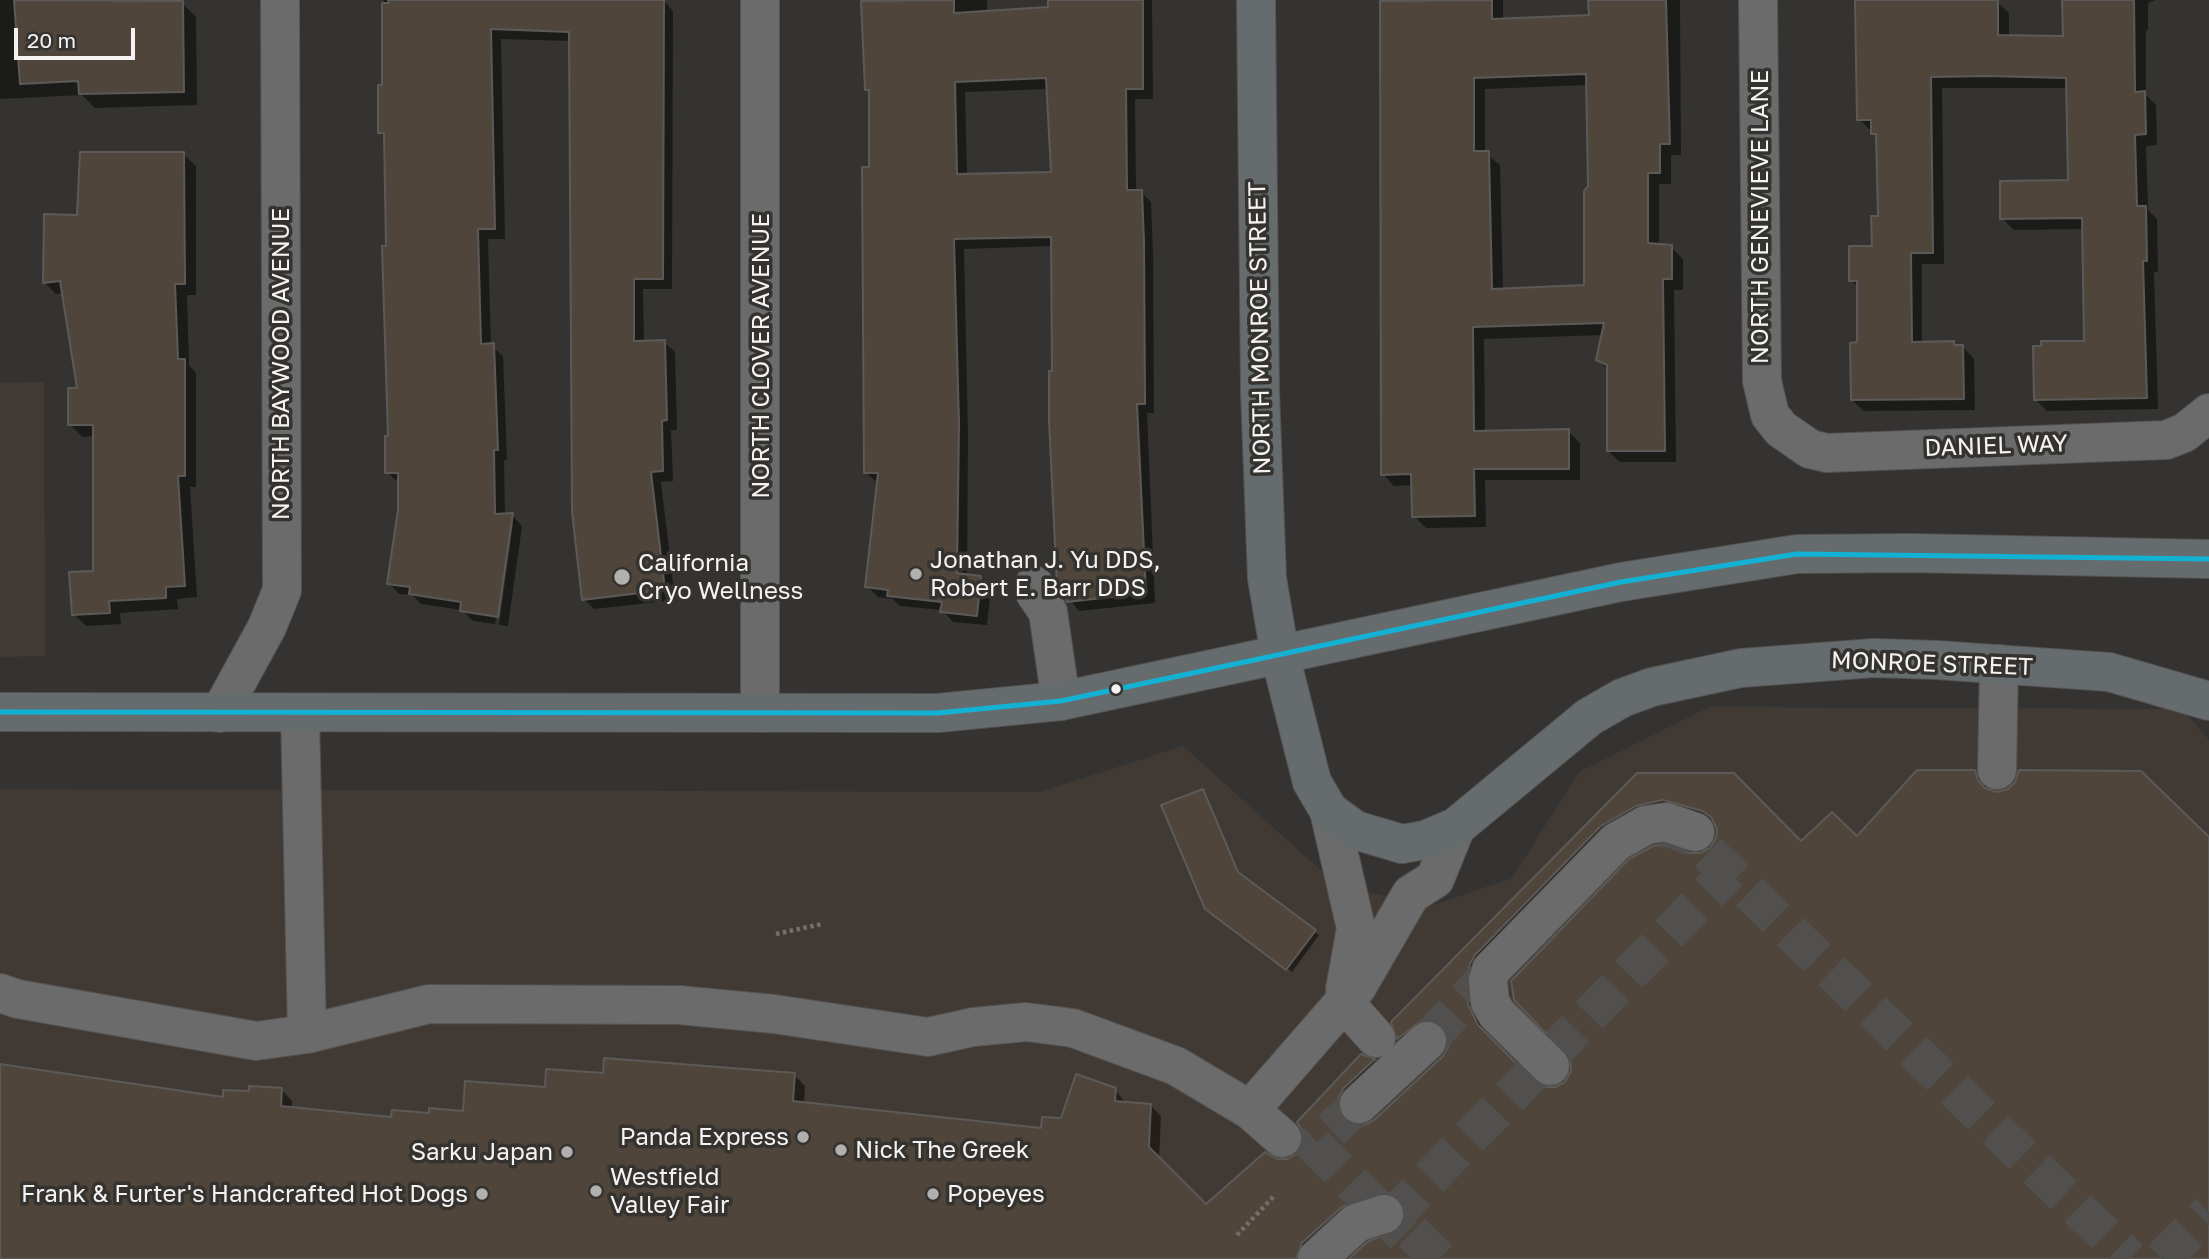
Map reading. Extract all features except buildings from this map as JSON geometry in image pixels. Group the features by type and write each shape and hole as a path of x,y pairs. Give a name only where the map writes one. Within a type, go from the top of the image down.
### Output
{"main road":[{"name":"NORTH MONROE STREET","path":"1256,0 1263,528 1267,578 1280,655"},
{"path":"0,712 938,713 1061,701 1620,582 1797,554 1910,553 2209,559"},
{"name":"MONROE STREET","path":"1280,655 1312,782 1329,811 1355,830 1402,844 1457,827 1589,717 1622,698 1652,687 1741,668 1874,657 1999,664 2109,672 2209,701"}],"street":[{"name":"NORTH BAYWOOD AVENUE","path":"220,713 267,627 282,590 280,0"},
{"name":"NORTH CLOVER AVENUE","path":"760,0 760,713"},
{"name":"NORTH GENEVIEVE LANE","path":"1758,0 1762,381 1770,415 1781,429"},
{"name":"DANIEL WAY","path":"1781,429 1810,449 1826,453 2165,440 2184,433 2209,413"},
{"path":"1034,585 1035,593 1048,612 1061,701"},
{"path":"1997,770 1999,664"},
{"path":"300,714 307,1034"},
{"path":"1329,811 1356,928 1343,1001"},
{"path":"1550,1066 1497,1014 1488,991 1491,970 1616,842 1646,825 1666,822 1695,832"},
{"path":"1250,1110 1357,987 1411,894 1435,879 1457,827"},
{"path":"0,993 18,999 256,1041 307,1034 429,1004 679,1005 774,1014 928,1037 973,1027 1026,1022 1073,1028 1176,1066 1250,1110 1282,1138"},
{"path":"1343,1001 1376,1038"},
{"path":"1359,1104 1427,1041"},
{"path":"1322,1254 1356,1223 1384,1214"}],"path":[{"path":"776,934 822,924"},
{"path":"1237,1235 1273,1196"}],"shaded area":[{"path":"44,382 45,656 0,657 0,383"},
{"name":"Westfield Valley Fair","path":"1709,707 2182,709 2209,740 2209,1259 0,1259 0,789 1040,792 1183,746 1335,883 1427,907 1512,878 1579,772"}],"tunnel":[{"path":"1659,828 1669,828 1692,837 2130,1259"},
{"path":"1439,1259 1394,1215 1729,872"},
{"path":"1427,1041 1505,958"},
{"path":"1359,1104 1314,1145 1404,1235"},
{"path":"2162,1259 2209,1212"}],"transit line":[{"path":"0,712 938,713 1061,701 1621,582 1797,554 2209,559"}],"place":[{"name":"Jonathan J. Yu DDS, Robert E. Barr DDS","path":"916,574"},
{"name":"California Cryo Wellness","path":"622,577"},
{"name":"Panda Express","path":"803,1137"},
{"name":"Nick The Greek","path":"841,1150"},
{"name":"Sarku Japan","path":"567,1152"},
{"name":"Westfield Valley Fair","path":"596,1191"},
{"name":"Frank & Furter's Handcrafted Hot Dogs","path":"482,1194"},
{"name":"Popeyes","path":"933,1194"}]}
